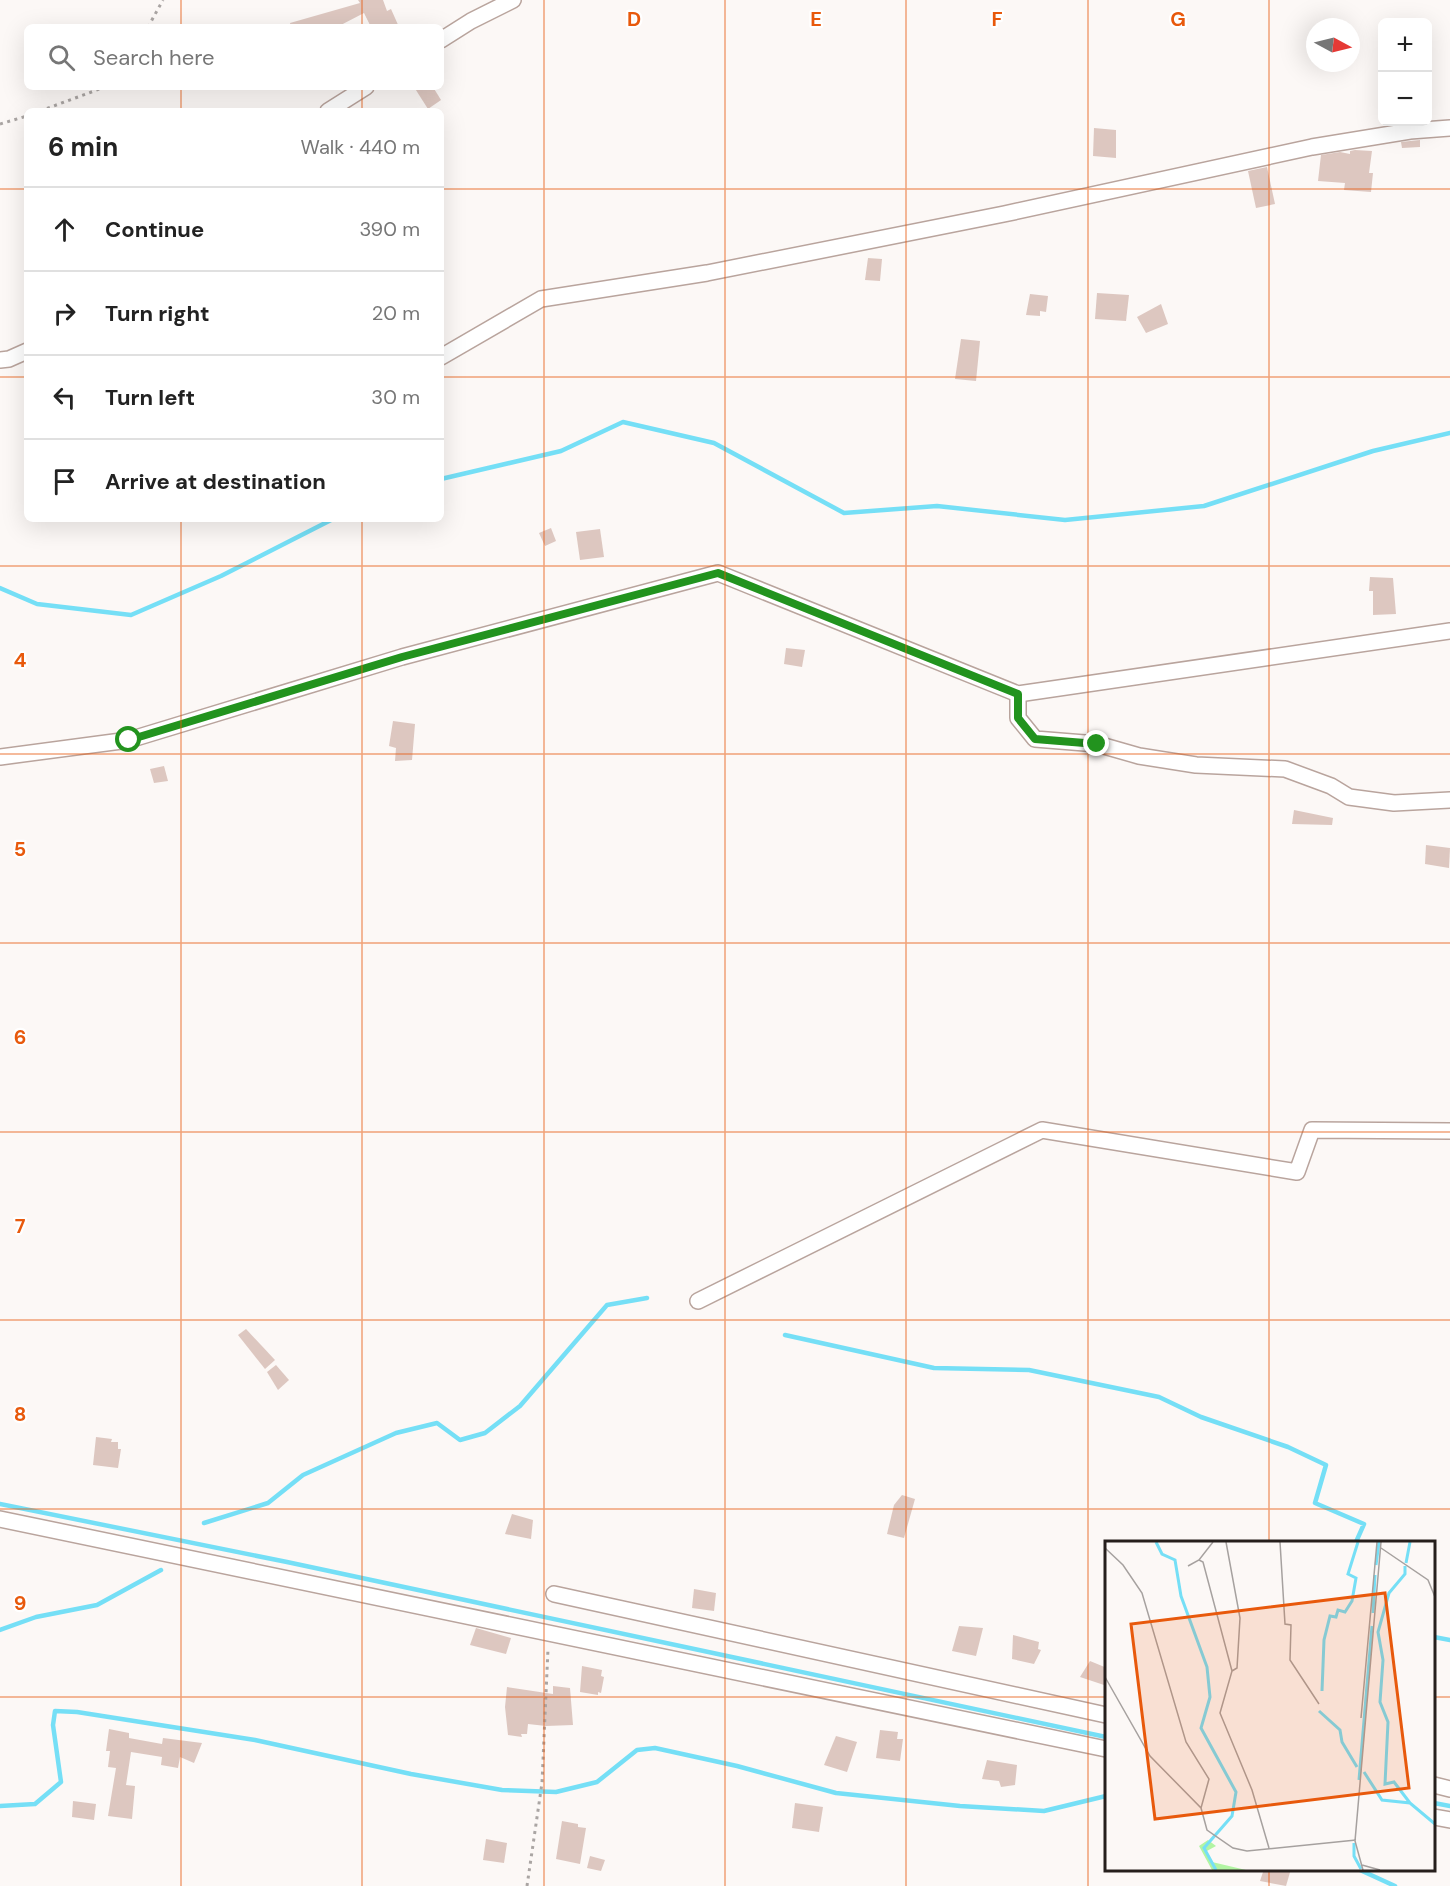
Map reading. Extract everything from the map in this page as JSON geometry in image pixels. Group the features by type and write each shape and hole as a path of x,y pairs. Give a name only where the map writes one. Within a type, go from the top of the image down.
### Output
{"street":[{"path":"444,38 471,21 513,0"},
{"path":"333,108 361,90"},
{"path":"444,355 541,298 707,273 1004,214 1312,147 1410,130 1450,128"},
{"path":"0,360 24,352"},
{"path":"0,757 129,740 402,657 718,573 1018,694 1450,631"},
{"path":"1018,694 1018,718 1035,739 1097,744 1139,756 1196,765 1285,769 1331,786 1349,797 1394,803 1450,800"},
{"path":"698,1300 1042,1130 1298,1172 1312,1130 1450,1131"},
{"path":"0,1520 1105,1749"},
{"path":"554,1594 1105,1715"},
{"path":"1435,1785 1450,1789"},
{"path":"1435,1817 1450,1820"}],"path":[{"path":"150,24 163,0"},
{"path":"48,108 97,90"},
{"path":"0,124 24,117"},
{"path":"527,1886 542,1783 548,1634"}],"building":[{"path":"358,0 383,0 387,11 391,9 398,24 370,24 364,13 343,24 290,24 290,23 360,3"},
{"path":"416,90 435,90 441,100 427,108"},
{"path":"1094,128 1116,130 1116,158 1093,156"},
{"path":"1420,140 1420,147 1402,148 1401,142"},
{"path":"1350,151 1372,151 1369,173 1373,173 1371,192 1344,190 1345,183 1318,181 1321,155 1340,152 1350,154"},
{"path":"1267,167 1275,204 1256,208 1248,171"},
{"path":"868,258 882,259 880,281 865,280"},
{"path":"1097,293 1129,295 1126,321 1095,319"},
{"path":"1030,294 1048,296 1046,312 1040,311 1040,316 1026,315"},
{"path":"1161,304 1168,324 1146,333 1137,317"},
{"path":"961,339 980,341 976,381 955,379"},
{"path":"551,528 556,541 545,546 539,533"},
{"path":"600,529 604,557 580,560 576,532"},
{"path":"1370,577 1393,578 1396,614 1373,615 1373,591 1369,591"},
{"path":"786,648 805,650 802,667 784,664"},
{"path":"393,721 415,724 412,760 395,761 396,748 389,746"},
{"path":"164,766 168,781 154,783 150,769"},
{"path":"1294,810 1333,818 1332,825 1292,824"},
{"path":"1426,845 1450,848 1449,868 1425,864"},
{"path":"246,1329 275,1360 265,1369 238,1335"},
{"path":"276,1365 289,1380 278,1390 267,1372"},
{"path":"96,1437 118,1442 118,1449 121,1449 118,1468 93,1465"},
{"path":"902,1495 915,1499 904,1538 887,1534 894,1505"},
{"path":"512,1514 533,1520 531,1539 505,1534"},
{"path":"694,1589 716,1593 714,1611 692,1608"},
{"path":"959,1626 983,1628 976,1656 952,1651"},
{"path":"476,1628 511,1638 506,1654 470,1645"},
{"path":"1013,1635 1039,1642 1038,1649 1041,1650 1034,1664 1012,1659"},
{"path":"1090,1661 1105,1667 1105,1685 1080,1677"},
{"path":"582,1666 602,1670 601,1676 604,1677 601,1693 598,1692 598,1695 580,1692"},
{"path":"553,1686 570,1688 573,1725 528,1724 527,1734 521,1734 522,1737 508,1735 505,1707 507,1687 553,1694"},
{"path":"109,1729 129,1733 129,1738 162,1744 163,1738 202,1743 194,1763 180,1757 178,1768 161,1765 162,1757 131,1752 126,1785 135,1786 132,1819 108,1816 116,1768 108,1767 110,1751 106,1751"},
{"path":"880,1730 898,1732 897,1739 903,1739 900,1761 876,1758"},
{"path":"836,1736 857,1742 847,1772 824,1765"},
{"path":"987,1760 1017,1765 1015,1785 1001,1787 999,1781 982,1779"},
{"path":"73,1801 96,1804 94,1820 72,1817"},
{"path":"795,1803 823,1807 819,1832 792,1828"},
{"path":"562,1821 586,1828 580,1864 556,1859"},
{"path":"486,1839 507,1843 504,1863 483,1860"},
{"path":"590,1856 605,1860 601,1871 587,1868"},
{"path":"1263,1871 1290,1871 1286,1886 1260,1881"}],"waterway":[{"path":"444,478 561,451 623,422 714,443 844,513 937,506 1065,520 1204,506 1373,451 1450,433"},
{"path":"0,588 37,604 131,615 221,576 327,522"},
{"path":"204,1523 268,1503 303,1475 396,1433 437,1423 460,1440 485,1433 520,1406 607,1305 647,1298"},
{"path":"785,1335 934,1368 1029,1370 1159,1397 1201,1417 1288,1447 1326,1465 1315,1503 1364,1524 1356,1541"},
{"path":"0,1504 287,1562 1105,1737"},
{"path":"0,1630 36,1617 97,1605 161,1570"},
{"path":"1435,1637 1450,1640"},
{"path":"0,1806 35,1804 61,1782 53,1725 55,1711 77,1712 255,1740 411,1774 502,1790 556,1792 597,1782 637,1750 655,1748 737,1766 836,1793 960,1806 1044,1811 1105,1796"},
{"path":"1435,1803 1450,1806"},
{"path":"1362,1871 1395,1886"}],"route":[{"path":"129,740 402,657 718,573 1018,694 1018,718 1035,739 1097,744"}]}
